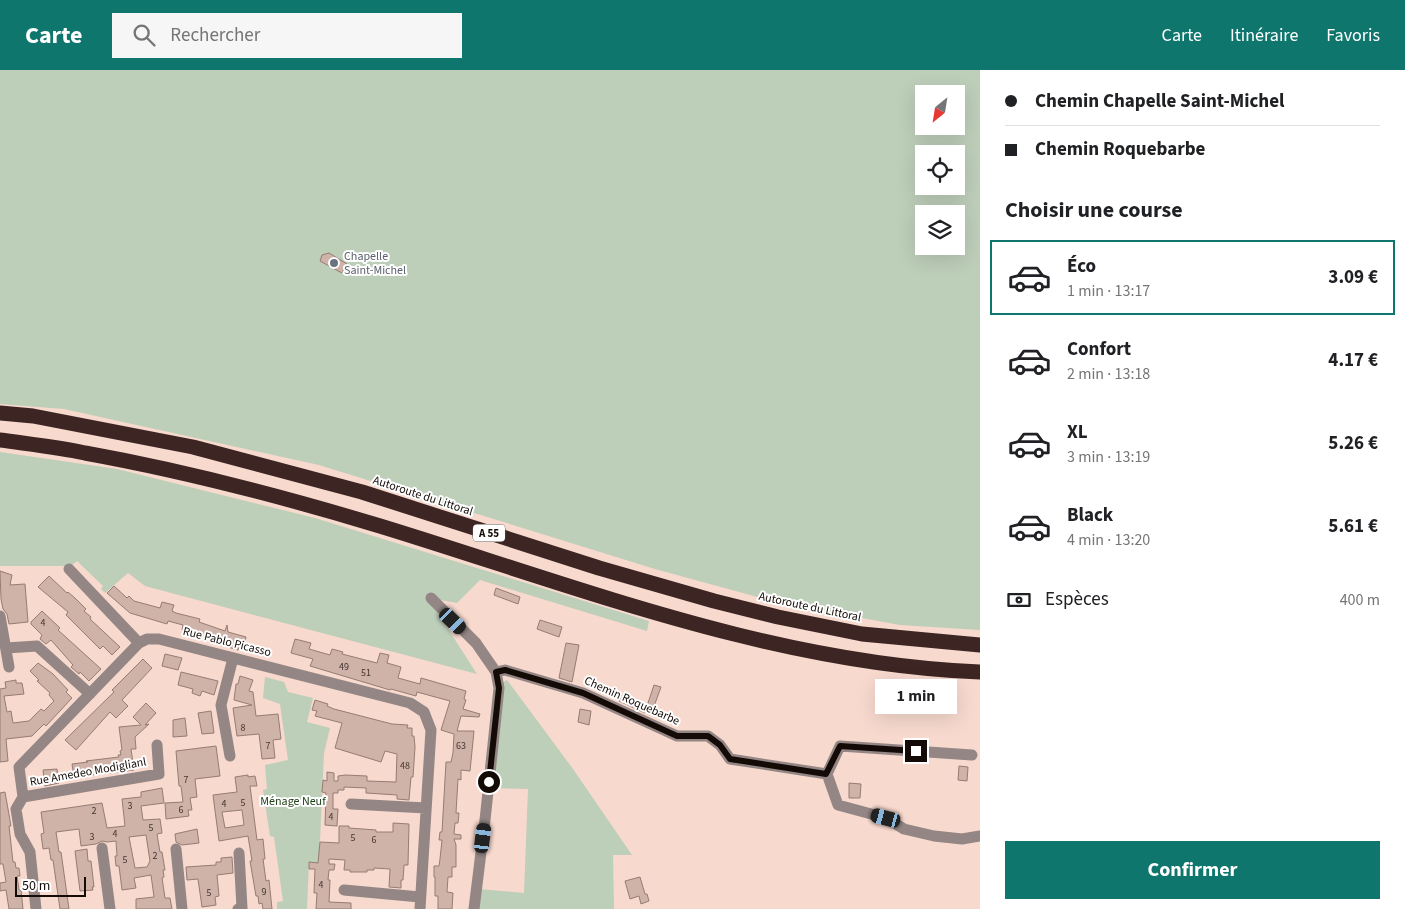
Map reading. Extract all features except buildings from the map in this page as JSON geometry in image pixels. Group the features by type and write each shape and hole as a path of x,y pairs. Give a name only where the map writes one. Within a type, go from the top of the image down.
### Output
{"highway":[{"name":"Autoroute du Littoral","path":"0,414 33,416 193,447 362,492 599,568 778,617 862,634 980,645"},
{"name":"A 55","path":"0,440 94,454 192,475 285,499 710,628 809,650 892,664 980,672"}],"street":[{"path":"36,909 30,852 20,834 16,808 23,797 18,768 139,643 69,569"},
{"path":"430,598 476,644 496,672 499,688 474,909"},
{"path":"0,616 9,667"},
{"name":"Rue Pablo Picasso","path":"139,643 159,639 410,703 424,712 431,730 420,903"},
{"path":"6,648 37,646 90,694"},
{"path":"230,756 221,705 233,658"},
{"name":"Chemin Roquebarbe","path":"496,672 505,670 583,693 677,736 708,736 720,745 730,759 826,774"},
{"name":"Rue Amedeo Modiglianl","path":"23,797 159,774 157,745"},
{"path":"972,755 840,746 826,774 838,805 886,818 904,829 934,836 962,839 980,836"},
{"path":"352,804 426,808"},
{"path":"102,848 110,909"},
{"path":"176,848 182,909"},
{"path":"238,909 242,908 240,853"},
{"path":"344,890 420,903"}],"green space":[{"path":"0,70 980,70 980,630 900,625 780,603 655,569 319,465 64,409 0,404"},
{"path":"0,452 117,469 315,518 649,621 647,631 480,580 457,603 440,600 434,607 477,674 145,586 128,573 105,593 101,589 103,586 77,561 71,566 0,566"},
{"name":"Ménage Neuf","path":"265,677 284,682 288,692 313,698 307,722 330,728 324,753 319,863 309,862 307,909 277,909 277,902 283,901 274,837 270,836 263,790 267,789 265,765 288,760 280,704 263,698"},
{"path":"507,680 573,769 632,855 613,855 614,909 479,909 480,889 524,893 528,789 493,788 502,683"}],"place":[{"name":"Chapelle Saint-Michel","path":"334,263"}],"route":[{"path":"489,782 499,688 496,672 505,670 583,693 677,736 708,736 720,745 730,759 826,774 840,746 916,751"}]}
